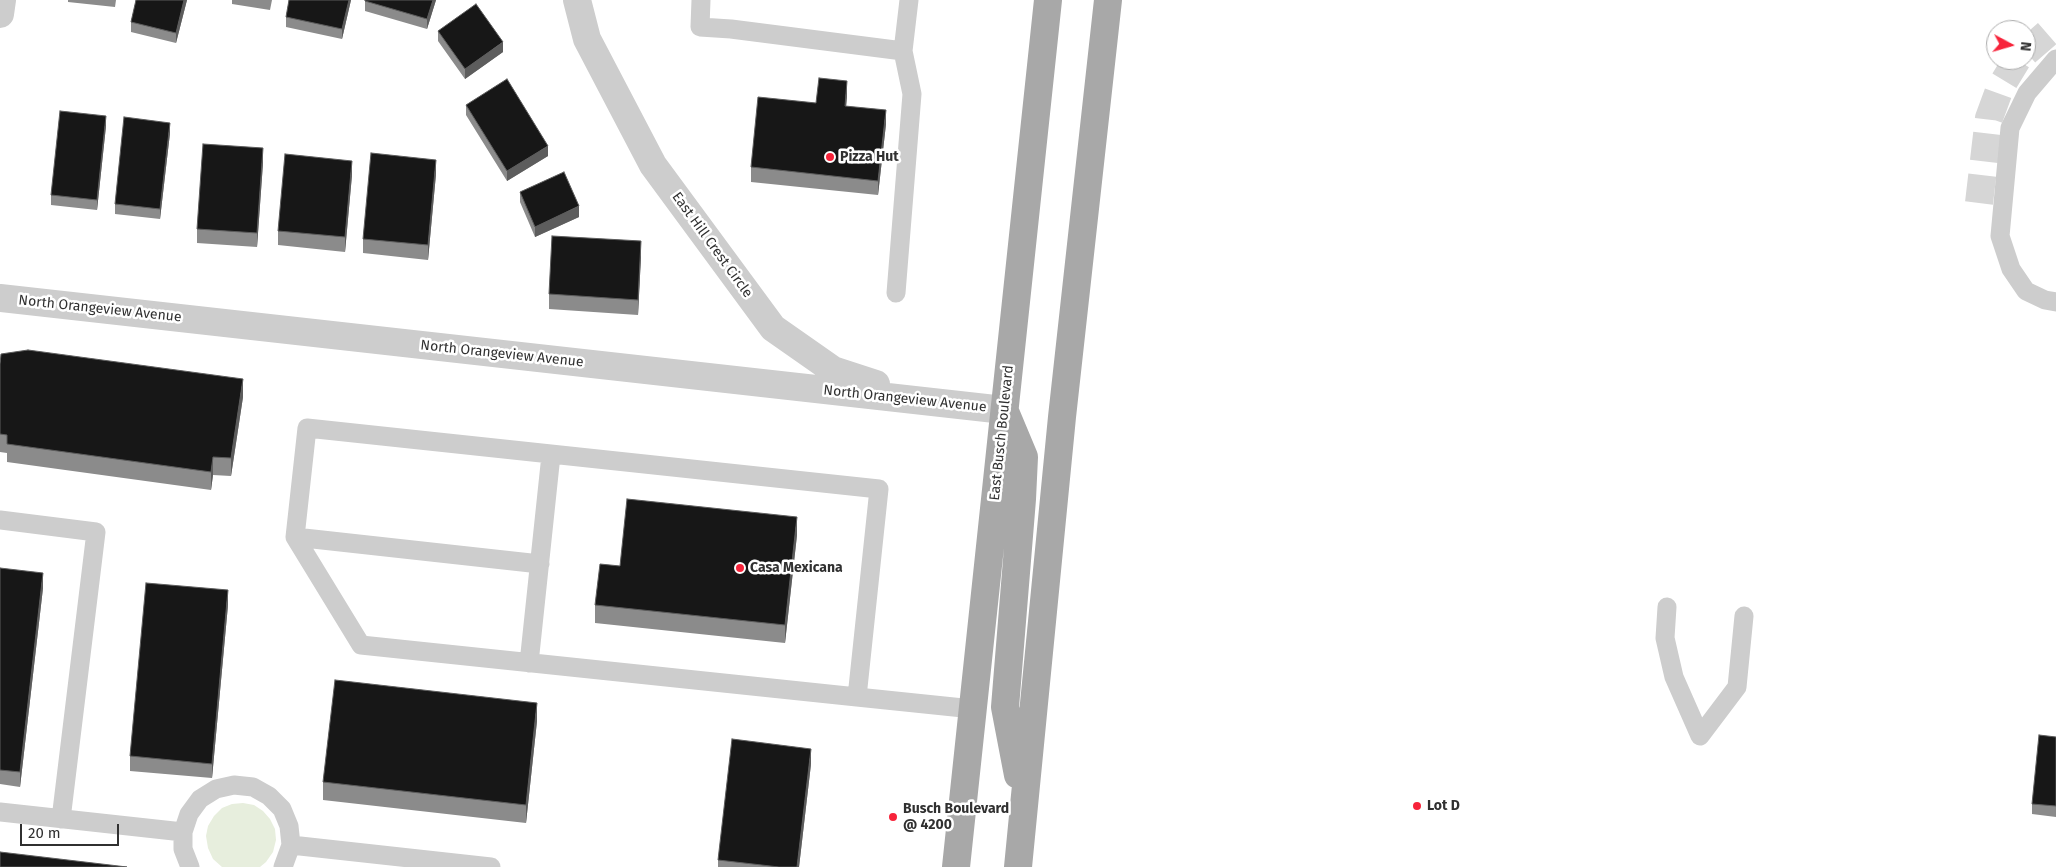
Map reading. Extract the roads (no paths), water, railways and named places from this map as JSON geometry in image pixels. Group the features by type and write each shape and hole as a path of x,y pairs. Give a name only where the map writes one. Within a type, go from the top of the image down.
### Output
{"main road":[{"name":"East Busch Boulevard","path":"956,867 1048,0"},
{"path":"1018,867 1062,417 1108,0"},
{"path":"1004,410 1024,457 1005,707 1024,804"}],"street":[{"path":"0,14 2,0"},
{"name":"East Hill Crest Circle","path":"577,0 587,39 653,165 773,328 833,370 933,402"},
{"name":"North Orangeview Avenue","path":"0,298 1004,410"}],"lane":[{"path":"701,0 700,27 732,29 903,51"},
{"path":"896,293 912,94 903,51 909,0"},
{"path":"2056,59 2027,93 2010,128 2000,236 2011,269 2026,291 2045,300 2056,302"},
{"path":"857,697 879,489 307,428 295,537 361,645 529,663 857,697 973,709"},
{"path":"529,663 551,455"},
{"path":"0,520 96,532 62,819"},
{"path":"295,537 540,564"},
{"path":"1667,607 1665,638 1674,677 1700,736 1737,687 1744,616"},
{"path":"190,867 183,849 183,832 189,814 200,799 216,789 234,785 253,787 270,796 282,809 289,826 291,845 283,867"},
{"path":"0,812 183,832"},
{"path":"291,845 490,867"}],"tunnel":[{"path":"2036,43 2056,26"},
{"path":"1979,203 1989,118 2000,88 2011,70"}],"place":[{"name":"Pizza Hut","path":"830,157"},
{"name":"Casa Mexicana","path":"740,568"},
{"name":"Lot D","path":"1417,806"},
{"name":"Busch Boulevard @ 4200","path":"893,817"}]}
